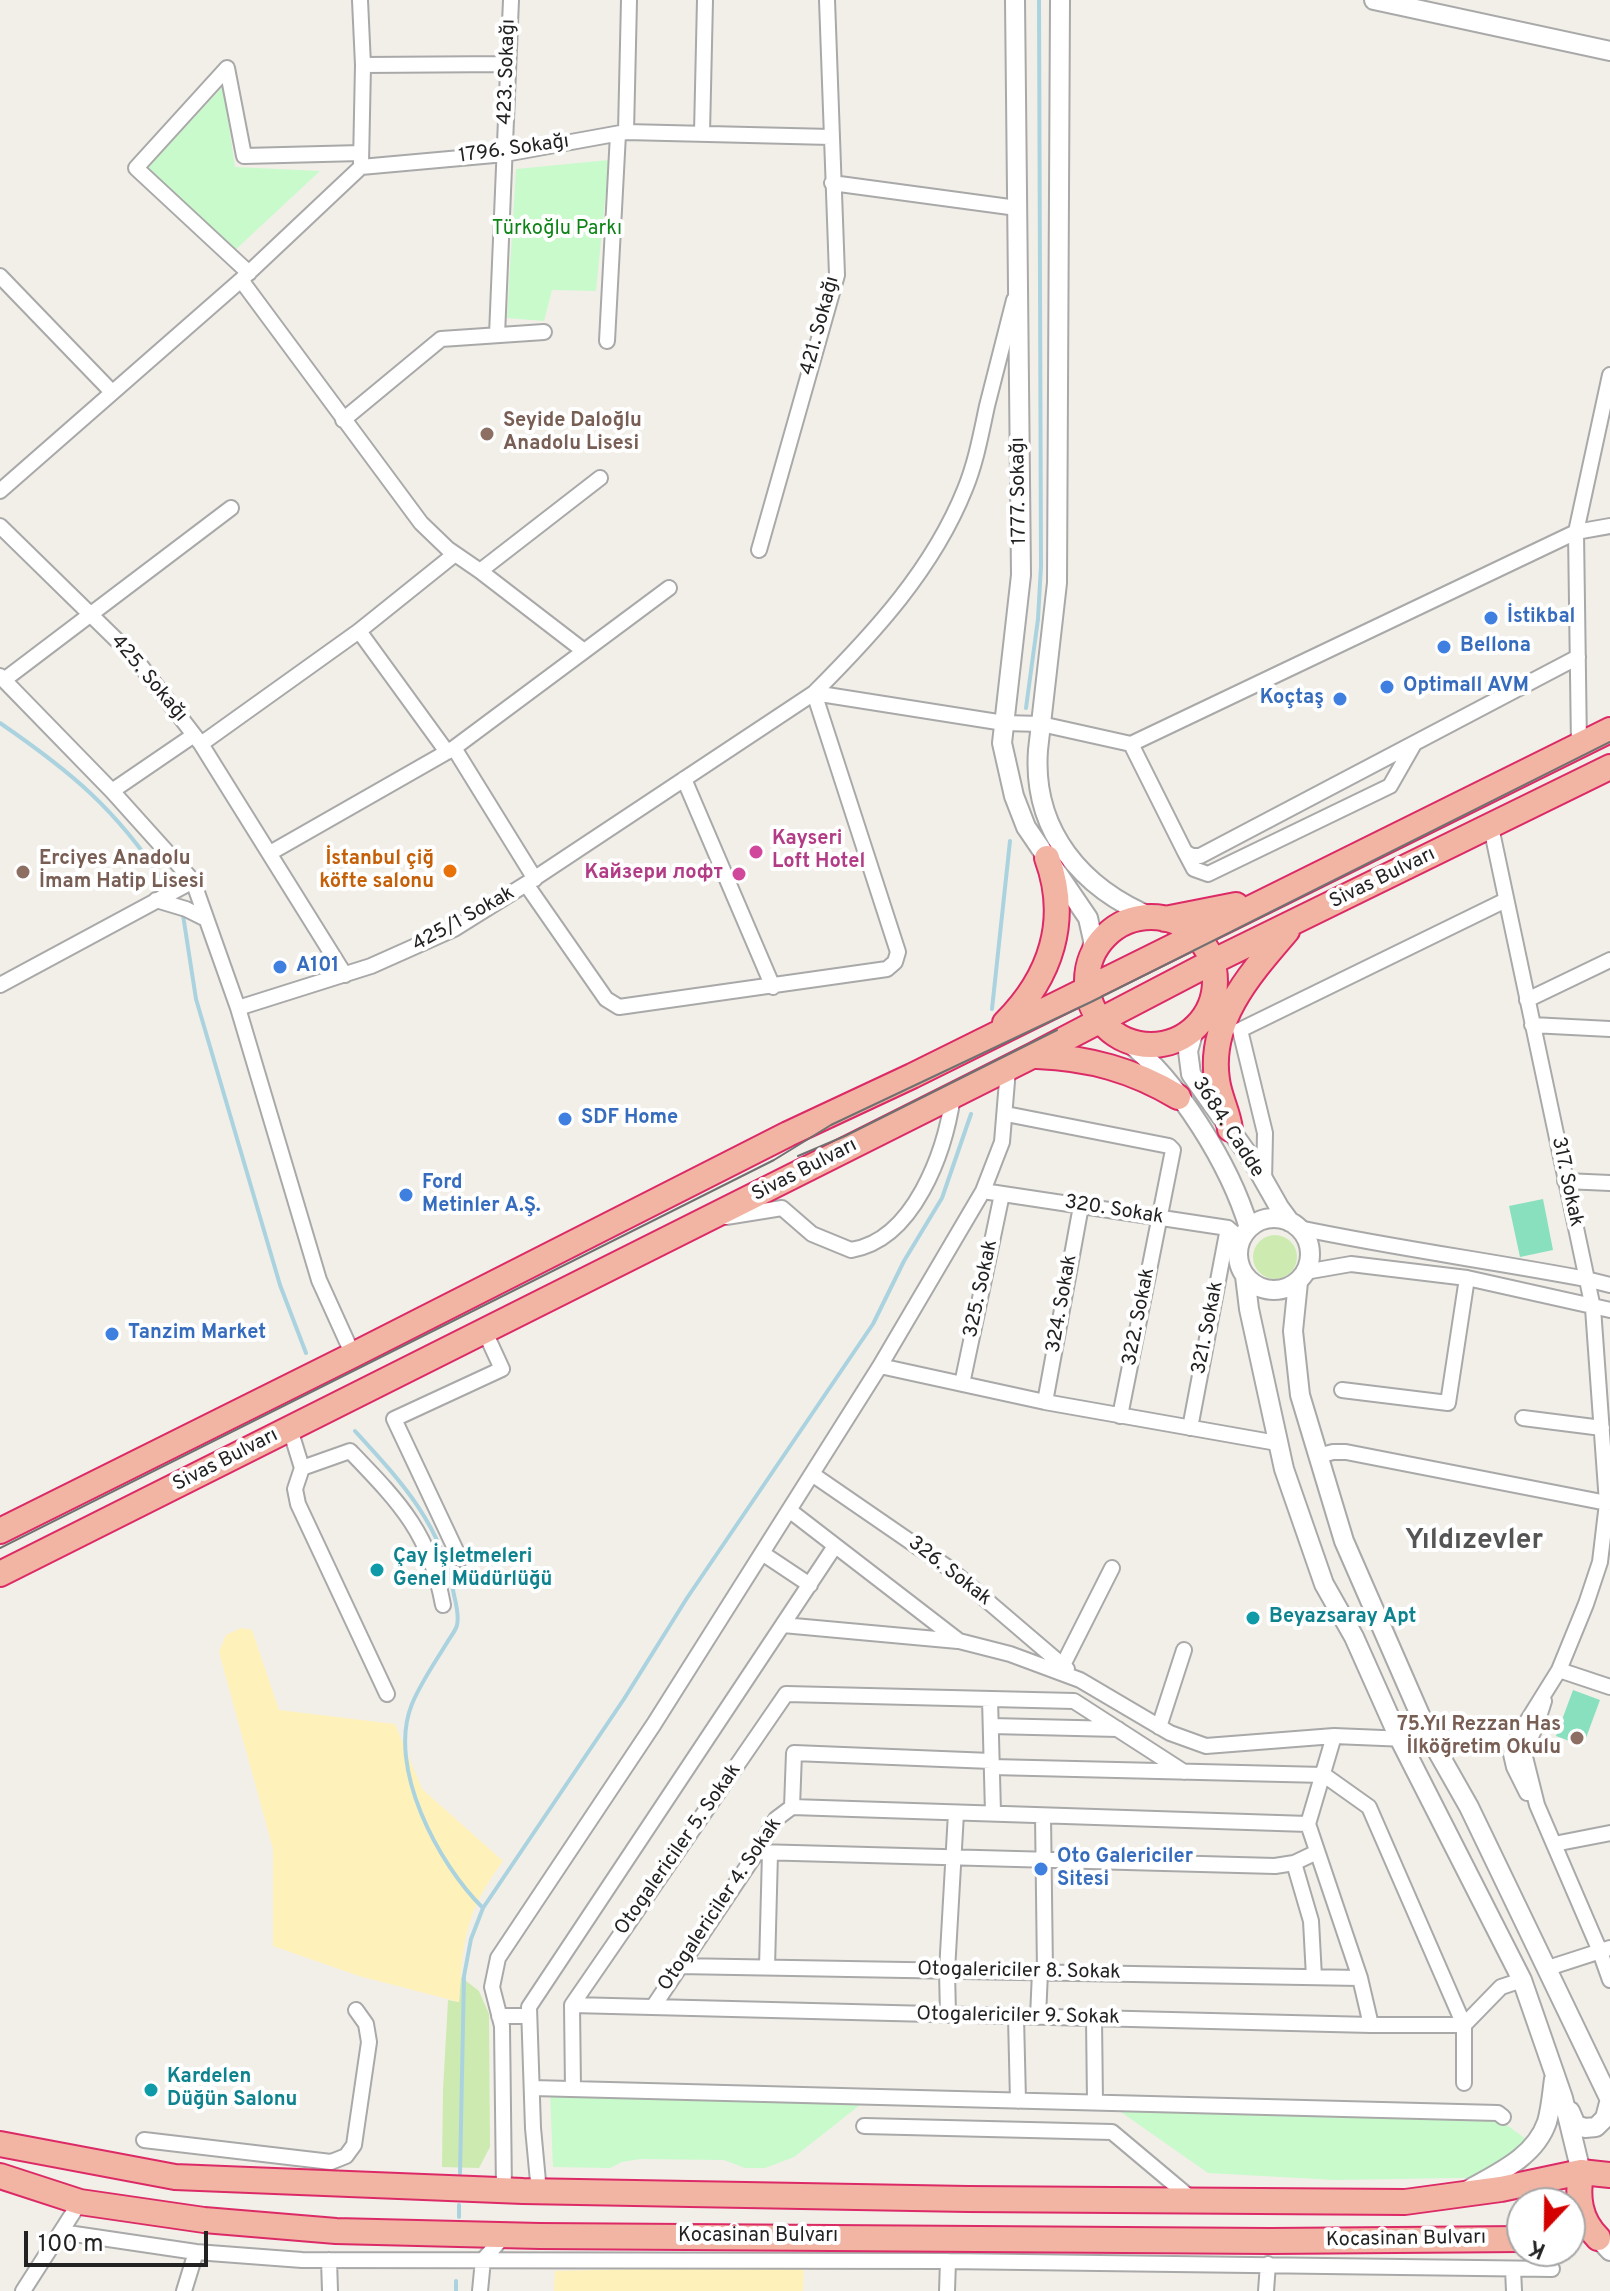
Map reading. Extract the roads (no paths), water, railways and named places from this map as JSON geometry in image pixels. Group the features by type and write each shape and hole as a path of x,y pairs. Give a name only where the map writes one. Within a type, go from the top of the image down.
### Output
{"highway":[{"name":"Sivas Bulvarı","path":"0,1531 774,1141 912,1076 1610,730"},
{"name":"Sivas Bulvarı","path":"0,1574 1008,1069 1212,962 1610,767"},
{"path":"995,1033 1032,992 1053,948 1058,924 1057,898 1047,858"},
{"path":"1160,919 1176,923 1195,936 1212,962 1214,995 1205,1015 1181,1038 1160,1045 1138,1044 1127,1041 1101,1021 1088,989 1092,956 1112,930 1132,921 1160,919 1270,899"},
{"path":"1230,1129 1229,1114 1217,1084 1216,1061 1220,1035 1233,1001 1245,981 1295,922"},
{"path":"1034,1055 1069,1057 1104,1064 1141,1076 1178,1097"},
{"path":"0,2130 175,2177"},
{"path":"0,2144 175,2177"},
{"path":"1581,2172 1577,2195 1587,2227 1606,2242"},
{"name":"Kocasinan Bulvarı","path":"175,2177 539,2192 1405,2202 1501,2189 1581,2172 1610,2175"},
{"name":"Kocasinan Bulvarı","path":"0,2176 80,2202 204,2220 282,2227 540,2236 1270,2241 1506,2239"},
{"path":"1501,2189 1506,2190"},
{"path":"504,2191 505,2235"},
{"path":"539,2192 540,2236"},
{"path":"0,2193 80,2202"},
{"path":"1495,2239 1506,2235"},
{"path":"1586,2240 1606,2242"}],"street":[{"path":"0,491 245,276 361,160 363,65 360,0"},
{"name":"423. Sokağı","path":"497,335 511,0"},
{"path":"607,341 629,0"},
{"path":"702,133 705,0"},
{"name":"421. Sokağı","path":"759,550 837,275 827,0"},
{"name":"1777. Sokağı","path":"1015,0 1021,575 1002,743 1014,796 1026,827 1088,918 1093,940 1092,956"},
{"name":"1777. Sokağı","path":"1060,0 1057,583 1038,777 1043,802 1061,844 1074,864 1097,887 1124,905 1160,919"},
{"path":"1374,0 1610,51"},
{"path":"363,65 508,64"},
{"name":"1796. Sokağı","path":"245,276 136,168 227,68 244,156 361,160 505,154 622,133 831,137"},
{"path":"832,183 1017,208"},
{"path":"0,276 111,391"},
{"path":"245,276 343,420 421,523 455,554 584,651"},
{"name":"425/1 Sokak","path":"238,1008 345,975 422,945 485,911 814,693 893,608 927,559 959,503 976,455 1018,286"},
{"path":"343,420 441,339 544,332"},
{"path":"1579,746 1576,532 1610,375"},
{"path":"480,571 600,478"},
{"path":"231,508 2,678 112,791 193,881 238,1008 319,1280 353,1355"},
{"name":"425. Sokağı","path":"0,526 134,657 198,739 345,975"},
{"path":"359,631 451,750 606,999 613,1006 624,1007 887,969 895,962 898,952 814,693 1004,723 1041,724 1131,744 1576,532 1610,526"},
{"path":"112,791 198,739 359,631 455,554"},
{"path":"270,853 451,750 669,588"},
{"path":"1185,852 1200,856 1578,657"},
{"path":"1131,744 1188,862 1198,872 1208,874 1390,786 1414,744"},
{"path":"684,779 773,987"},
{"name":"317. Sokak","path":"1491,827 1593,1308 1607,1503 1607,1540 1594,1584 1559,1670 1544,1697 1544,1704 1517,1747"},
{"path":"0,985 193,881"},
{"path":"156,900 206,919"},
{"path":"1264,1184 1265,1133 1240,1030 1506,900"},
{"path":"1527,1000 1610,960"},
{"path":"1532,1025 1610,1029"},
{"name":"3684. Cadde","path":"1195,1027 1188,1051 1189,1068 1294,1225"},
{"name":"3684. Cadde","path":"1127,1041 1157,1068 1224,1167 1242,1207 1239,1232"},
{"path":"504,2191 502,2026 492,1987 498,1958 654,1724 880,1366 983,1191 998,1156 1006,1114 1008,1069"},
{"path":"706,1221 782,1208 812,1234 851,1250 876,1242 906,1214 933,1170 946,1135 953,1096"},
{"name":"322. Sokak","path":"1006,1114 1171,1148 1174,1153 1120,1416"},
{"path":"1565,1181 1610,1183"},
{"name":"320. Sokak","path":"983,1191 1239,1232"},
{"name":"325. Sokak","path":"962,1384 1002,1194"},
{"name":"324. Sokak","path":"1045,1402 1081,1206"},
{"path":"1581,2172 1563,2098 1522,1980 1399,1738 1354,1637 1324,1584 1298,1514 1277,1443 1245,1276 1237,1254 1239,1232 1265,1219 1278,1218 1294,1225 1381,1245 1439,1252 1610,1285"},
{"path":"1294,1225 1306,1238 1310,1249 1309,1261 1301,1277 1293,1331 1300,1395 1344,1541 1431,1740 1469,1807 1610,2100 1605,2118 1596,2127 1585,2128 1576,2125 1563,2098"},
{"name":"321. Sokak","path":"1190,1428 1239,1232"},
{"path":"1245,1276 1254,1284 1276,1290 1301,1277 1351,1264 1467,1278 1610,1310"},
{"path":"1342,1390 1448,1403 1467,1278"},
{"path":"460,1559 394,1419 502,1369 485,1332"},
{"path":"880,1366 1045,1402 1277,1443"},
{"path":"1523,1418 1602,1428"},
{"path":"290,1429 302,1468 295,1489 298,1504 387,1694"},
{"path":"302,1468 350,1451 401,1504 412,1520 430,1556 443,1605"},
{"path":"1318,1456 1346,1452 1607,1503"},
{"name":"326. Sokak","path":"812,1474 950,1569 1080,1680"},
{"path":"789,1510 959,1641"},
{"path":"539,2192 529,2007 835,1546"},
{"path":"762,1553 810,1585"},
{"path":"1063,1665 1112,1568"},
{"path":"783,1625 959,1641 1010,1654 1080,1680 1159,1727 1206,1746 1334,1736 1431,1740 1489,1734 1517,1747 1514,1767 1531,1800 1537,1805 1605,1949 1610,1980"},
{"path":"1159,1727 1184,1650"},
{"path":"1559,1670 1610,1687"},
{"name":"Otogalericiler 5. Sokak","path":"572,2005 786,1694 990,1699"},
{"path":"993,1813 990,1699 1074,1701 1184,1772"},
{"path":"991,1726 1118,1729"},
{"path":"1334,1736 1308,1824 1360,1978 1371,2025"},
{"path":"1308,1824 792,1807 794,1753 1184,1772 1324,1775 1369,1807 1464,2025 1464,2083"},
{"name":"Otogalericiler 4. Sokak","path":"653,2007 678,1966 763,1853 776,1819 792,1807"},
{"path":"948,2015 947,1971 956,1813"},
{"path":"1038,2017 1042,1972 1043,1816"},
{"path":"1554,1844 1610,1833"},
{"path":"767,1967 763,1853 1275,1866 1294,1863 1317,1852"},
{"path":"1294,1863 1311,1921 1314,1977"},
{"path":"1548,1968 1605,1949"},
{"name":"Otogalericiler 8. Sokak","path":"678,1966 1360,1978"},
{"path":"1464,2025 1501,1987 1522,1980"},
{"path":"572,2005 573,2089"},
{"name":"Otogalericiler 9. Sokak","path":"572,2005 1464,2025"},
{"path":"144,2140 337,2161 346,2156 354,2145 369,2042 366,2024 356,2010"},
{"path":"499,2016 529,2016"},
{"path":"1016,2017 1018,2101"},
{"path":"1094,2019 1095,2102"},
{"path":"1459,2195 1526,2154 1548,2119 1555,2072"},
{"path":"532,2088 1498,2113 1503,2117"},
{"path":"864,2126 1112,2132 1193,2200"},
{"path":"314,2159 320,2183"},
{"path":"23,2291 80,2202"},
{"path":"61,2232 196,2252 255,2258 329,2260 948,2261 1552,2269"},
{"path":"480,2291 483,2260 505,2235"},
{"path":"184,2291 196,2252"},
{"path":"329,2260 330,2291"},
{"path":"947,2291 948,2261"},
{"path":"1266,2291 1268,2264"},
{"path":"1513,2269 1514,2291"}],"waterway":[{"path":"1026,708 1038,619 1041,566 1039,0"},
{"path":"0,723 90,793 128,833 163,881"},
{"path":"992,1009 1010,841"},
{"path":"183,915 196,999 280,1285 306,1353"},
{"path":"460,2173 464,1976 471,1939 483,1908 624,1699 687,1598 873,1324 904,1261 942,1198 971,1114"},
{"path":"355,1431 417,1506 430,1526 448,1570 457,1610 457,1625 412,1704 406,1729 406,1756 411,1785 434,1841 466,1889 483,1908"},
{"path":"459,2205 459,2217"},
{"path":"456,2281 456,2291"}],"tram line":[{"path":"0,1548 774,1160 831,1125 1091,1002 1610,742"},
{"path":"798,1156 845,1136 1057,1030"}],"place":[{"name":"Seyide Daloğlu Anadolu Lisesi","path":"487,434"},
{"name":"İstikbal","path":"1491,618"},
{"name":"Bellona","path":"1444,647"},
{"name":"Optimall AVM","path":"1387,687"},
{"name":"Koçtaş","path":"1340,699"},
{"name":"Kayseri Loft Hotel","path":"756,852"},
{"name":"İstanbul çiğ köfte salonu","path":"450,871"},
{"name":"Erciyes Anadolu İmam Hatip Lisesi","path":"23,872"},
{"name":"Кайзери лофт","path":"739,874"},
{"name":"A101","path":"280,967"},
{"name":"SDF Home","path":"565,1119"},
{"name":"Ford Metinler A.Ş.","path":"406,1195"},
{"name":"Tanzim Market","path":"112,1334"},
{"name":"Çay İşletmeleri Genel Müdürlüğü","path":"377,1570"},
{"name":"Beyazsaray Apt","path":"1253,1618"},
{"name":"75.Yıl Rezzan Has İlköğretim Okulu","path":"1577,1738"},
{"name":"Oto Galericiler Sitesi","path":"1041,1869"},
{"name":"Kardelen Düğün Salonu","path":"151,2090"}],"district":[{"name":"Yıldızevler","path":"1474,1542"}],"park label":[{"name":"Türkoğlu Parkı","path":"557,230"}]}
